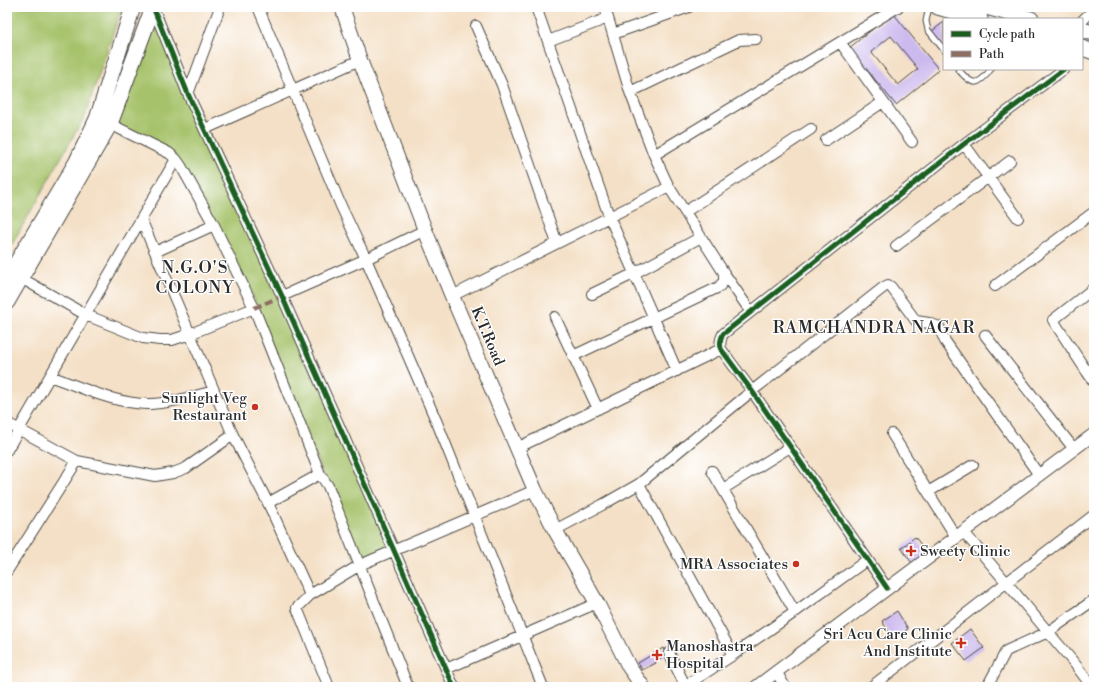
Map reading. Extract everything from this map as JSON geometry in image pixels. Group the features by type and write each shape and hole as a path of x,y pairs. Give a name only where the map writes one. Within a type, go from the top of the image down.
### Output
{"main road":[{"path":"7,302 14,278 77,161 97,120 133,7"},
{"path":"14,278 110,124 153,7"},
{"name":"K.T.Road","path":"342,7 360,60 425,230 535,490 555,530 597,603 629,667 643,687"},
{"path":"938,7 976,18"},
{"path":"986,7 1028,18"},
{"path":"1083,30 1094,33"},
{"name":"K.T.Road","path":"629,667 632,687"}],"street":[{"path":"153,7 188,94 282,296 454,687"},
{"path":"188,94 220,7"},
{"path":"258,7 294,90 341,206 366,259 438,425 543,687"},
{"path":"536,7 609,216 677,371"},
{"path":"605,7 630,92 654,155 670,188 724,273 751,312"},
{"path":"613,34 689,7"},
{"path":"654,155 898,7"},
{"path":"1083,20 1094,9"},
{"path":"548,41 608,18"},
{"path":"476,26 502,85 557,243"},
{"path":"630,92 739,40 756,39"},
{"path":"840,42 912,142"},
{"path":"204,129 360,60"},
{"path":"887,588 752,391 721,349 720,342 723,334 964,144 1063,70"},
{"path":"826,140 883,102"},
{"path":"110,124 176,159 214,225 254,308 320,474 328,486 408,687"},
{"path":"685,212 811,129"},
{"path":"964,144 1018,218"},
{"path":"7,450 176,159"},
{"path":"896,246 1010,161"},
{"path":"452,296 609,216 670,188"},
{"path":"995,286 1094,212"},
{"path":"141,219 233,435 268,503 310,595"},
{"path":"155,252 214,225"},
{"path":"282,296 366,259 425,230"},
{"path":"592,294 635,274 701,237"},
{"path":"573,356 719,286 724,281 724,273"},
{"path":"14,278 86,314 143,338 172,340 254,308"},
{"path":"555,530 639,484 752,391 888,285 916,321 929,323 939,327 945,341 1039,475"},
{"path":"1094,288 1053,320 1090,369 1094,382"},
{"path":"555,317 598,409"},
{"path":"985,335 1074,449"},
{"path":"517,448 721,349"},
{"path":"50,376 115,400 150,404 178,400 214,391"},
{"path":"7,423 77,461 155,476 173,473 186,468 233,435"},
{"path":"892,434 928,492 959,534 1006,582 1092,684"},
{"path":"756,687 1094,434"},
{"path":"723,489 790,447"},
{"path":"7,571 77,461"},
{"path":"928,492 973,465"},
{"path":"712,471 795,612"},
{"path":"268,503 320,474"},
{"path":"639,484 733,655"},
{"path":"329,687 297,608 310,595 360,565 535,490"},
{"path":"871,687 1094,515"},
{"path":"669,653 686,686 795,612 867,560"},
{"path":"987,687 1006,651 1048,632 1094,600"},
{"path":"446,669 597,603"},
{"path":"776,671 785,687"}],"lane":[{"path":"929,7 926,21 928,30 943,49"},
{"path":"959,70 966,79 975,82 984,79 991,70"}],"green space":[{"path":"7,7 122,7 85,116 7,253"},
{"path":"153,7 393,551 358,566 254,299 176,159 110,124"}],"building":[{"path":"893,13 939,70 896,105 849,48","holes":["891,36 918,69 898,85 871,52"]},
{"path":"943,23 943,46 932,31"},
{"path":"915,537 932,559 917,570 901,548"},
{"path":"897,611 908,629 893,639 882,621"},
{"path":"970,629 984,648 966,661 952,643"},
{"path":"663,648 666,655 655,661 656,663 642,670 638,663"}],"marked path":[{"path":"254,308 282,296"}],"cycle path":[{"path":"153,7 188,94 282,296 454,687"},
{"path":"887,588 752,391 721,349 721,338 723,334 964,144 1063,70"}],"place":[{"name":"Sunlight Veg Restaurant","path":"255,407"},
{"name":"Sweety Clinic","path":"911,551"},
{"name":"MRA Associates","path":"796,564"},
{"name":"Sri Acu Care Clinic And Institute","path":"961,643"},
{"name":"Manoshastra Hospital","path":"657,655"}],"district":[{"name":"N.G.O'S COLONY","path":"195,277"},
{"name":"RAMCHANDRA NAGAR","path":"874,327"}]}
